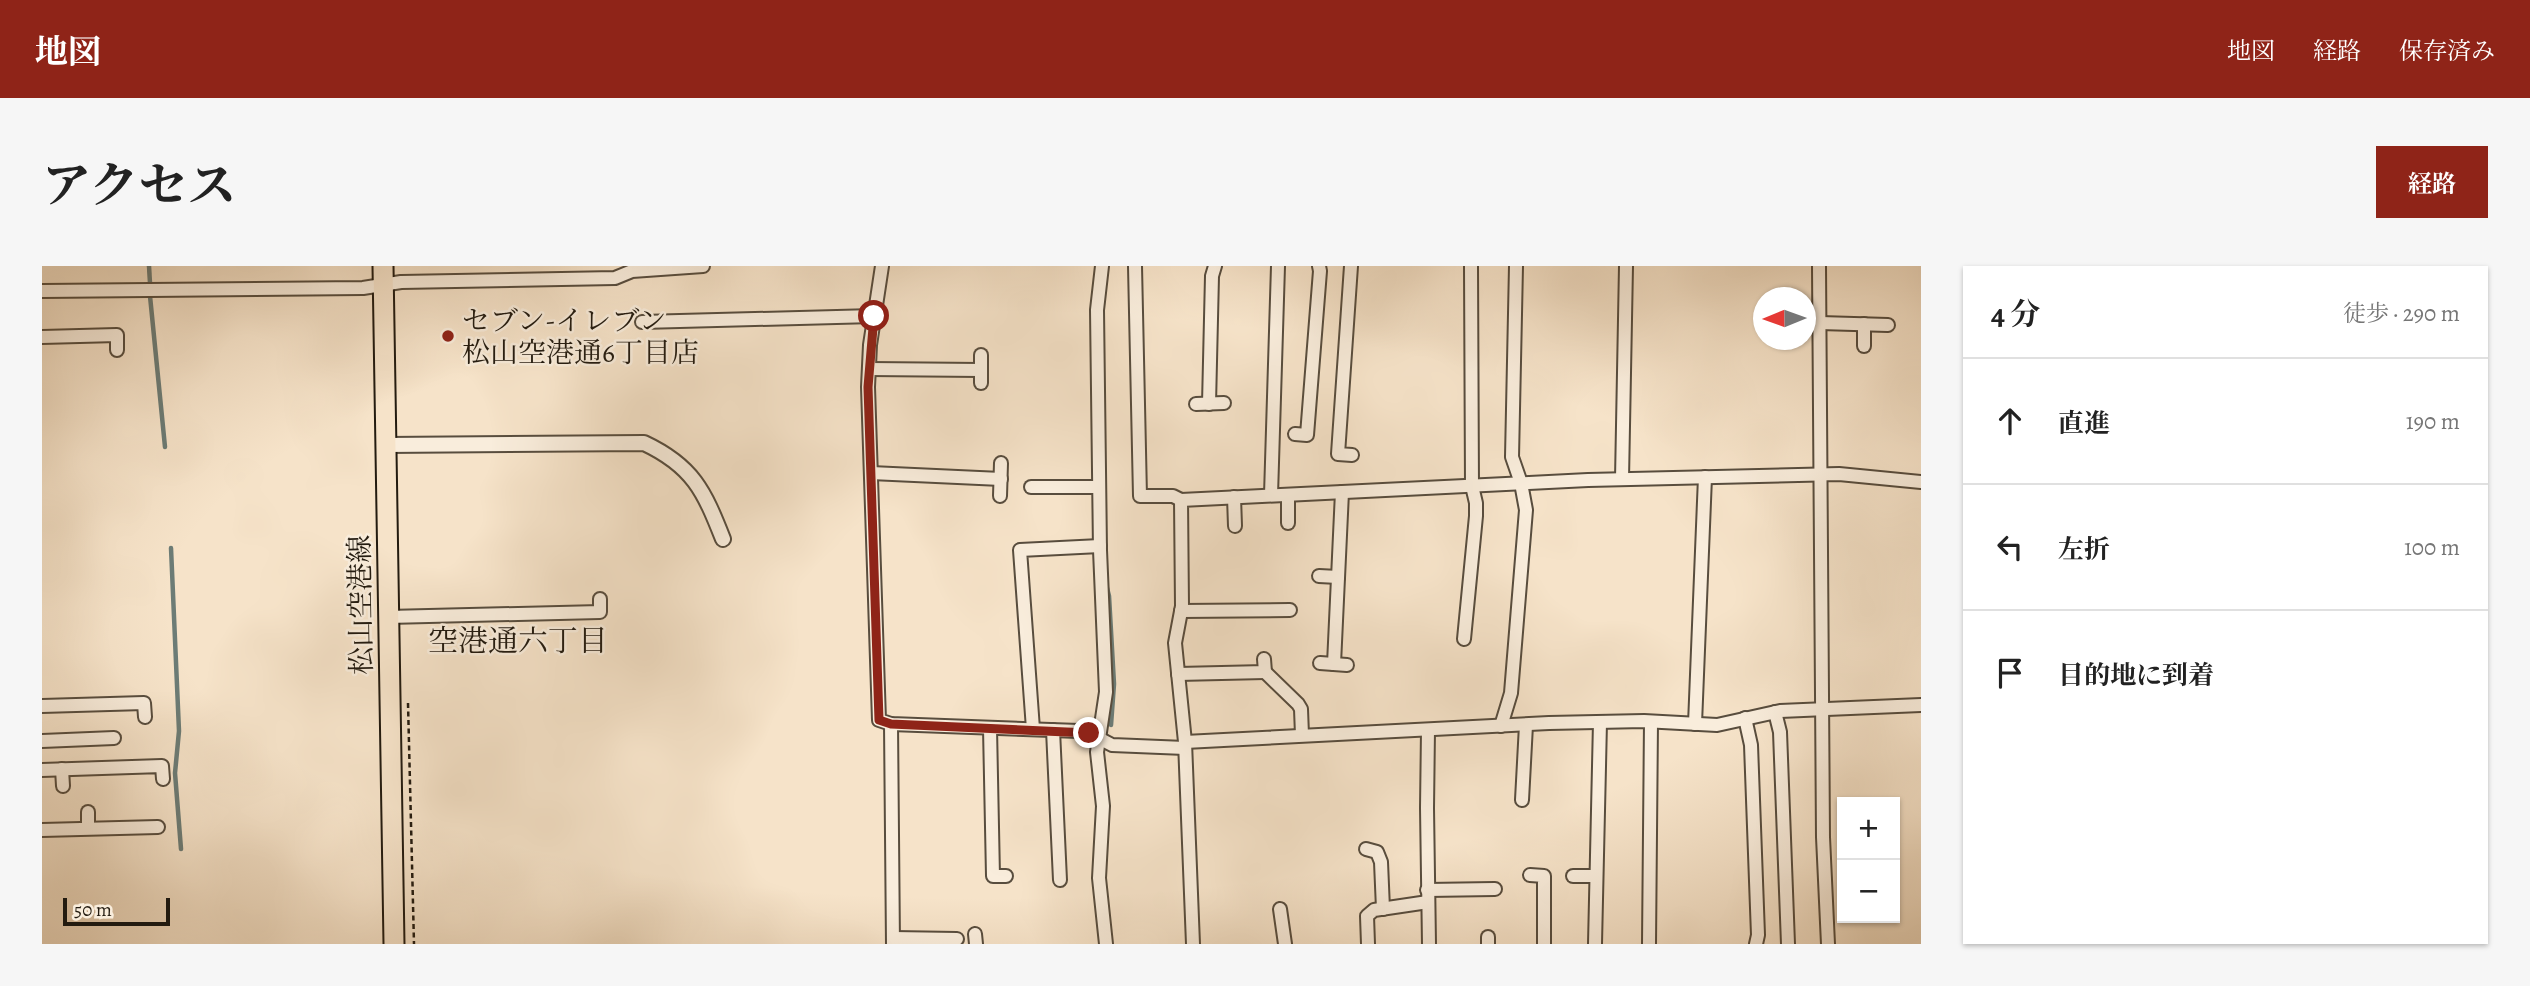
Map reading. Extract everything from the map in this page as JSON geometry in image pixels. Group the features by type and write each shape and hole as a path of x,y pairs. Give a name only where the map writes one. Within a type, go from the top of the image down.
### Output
{"main road":[{"name":"松山空港線","path":"383,276 394,944"}],"street":[{"path":"42,291 363,288 383,276 401,282 615,278 632,271 703,266"},
{"path":"882,266 869,369 879,720 891,724 1079,731 1112,745 1185,745 1302,735 1600,722 1717,725 1775,712 1921,705"},
{"path":"1102,266 1097,310 1100,546 1106,692 1098,738 1098,769 1102,806 1099,878 1106,944"},
{"path":"1135,266 1140,496 1173,496 1181,500 1705,477 1822,475 1921,482"},
{"path":"1215,266 1202,404 1224,403"},
{"path":"1270,495 1278,266"},
{"path":"1295,434 1307,435 1319,266"},
{"path":"1351,266 1338,454 1352,455"},
{"path":"1464,639 1466,558 1476,503 1472,486 1471,266"},
{"path":"1501,726 1511,693 1526,510 1512,457 1513,398 1521,322 1516,266"},
{"path":"1622,479 1626,266"},
{"path":"1819,266 1823,836 1828,944"},
{"path":"800,304 800,318"},
{"path":"720,305 720,320"},
{"path":"661,307 662,322"},
{"path":"1303,309 1317,310"},
{"path":"1197,311 1211,311"},
{"path":"642,322 874,316"},
{"path":"1820,323 1888,325"},
{"path":"1864,324 1864,346"},
{"path":"1347,329 1361,330"},
{"path":"42,337 117,335 117,350"},
{"path":"869,369 981,377 981,355"},
{"path":"1297,381 1311,382"},
{"path":"1342,395 1357,396"},
{"path":"1513,398 1527,399"},
{"path":"386,445 644,443 685,468 712,511 723,539"},
{"path":"1000,496 1001,463"},
{"path":"871,473 1001,479"},
{"path":"1695,724 1705,477"},
{"path":"1031,487 1099,487"},
{"path":"1320,663 1340,664 1338,577 1342,492"},
{"path":"1288,495 1288,523"},
{"path":"1234,497 1235,526"},
{"path":"1181,500 1181,611 1175,643 1185,745 1193,944"},
{"path":"1033,729 1020,550 1100,546"},
{"path":"1319,576 1338,577"},
{"path":"388,617 482,608 548,614 600,612 600,599"},
{"path":"1181,611 1290,610"},
{"path":"1274,611 1274,625"},
{"path":"548,614 548,628"},
{"path":"1451,622 1465,624"},
{"path":"1178,674 1264,665 1301,709 1302,735"},
{"path":"42,706 144,703 145,716"},
{"path":"1775,712 1780,732 1788,944"},
{"path":"1745,718 1751,745 1758,935 1756,944"},
{"path":"1595,944 1600,722"},
{"path":"1649,944 1651,722"},
{"path":"891,724 893,941 957,939"},
{"path":"1522,800 1526,725"},
{"path":"990,728 993,876 1006,876"},
{"path":"1053,730 1060,880"},
{"path":"1428,730 1429,944"},
{"path":"42,741 114,738"},
{"path":"42,770 162,766 163,779"},
{"path":"62,769 63,786"},
{"path":"978,808 992,808"},
{"path":"88,812 88,828"},
{"path":"143,812 143,827"},
{"path":"42,830 158,827"},
{"path":"1366,849 1377,852 1381,862 1382,909"},
{"path":"1530,876 1544,876 1544,944"},
{"path":"1573,876 1596,876"},
{"path":"1368,944 1367,916 1374,910 1428,896 1495,889"},
{"path":"1280,909 1285,944"}],"waterway":[{"path":"149,266 150,283"},
{"path":"150,296 165,447"},
{"path":"171,548 179,731 175,773 181,849"},
{"path":"1107,588 1114,684 1111,725"}],"place":[{"name":"セブン-イレブン 松山空港通6丁目店","path":"448,336"}],"district":[{"name":"空港通六丁目","path":"518,641"}],"route":[{"path":"874,316 868,387 879,720 891,724 1089,733"}]}
